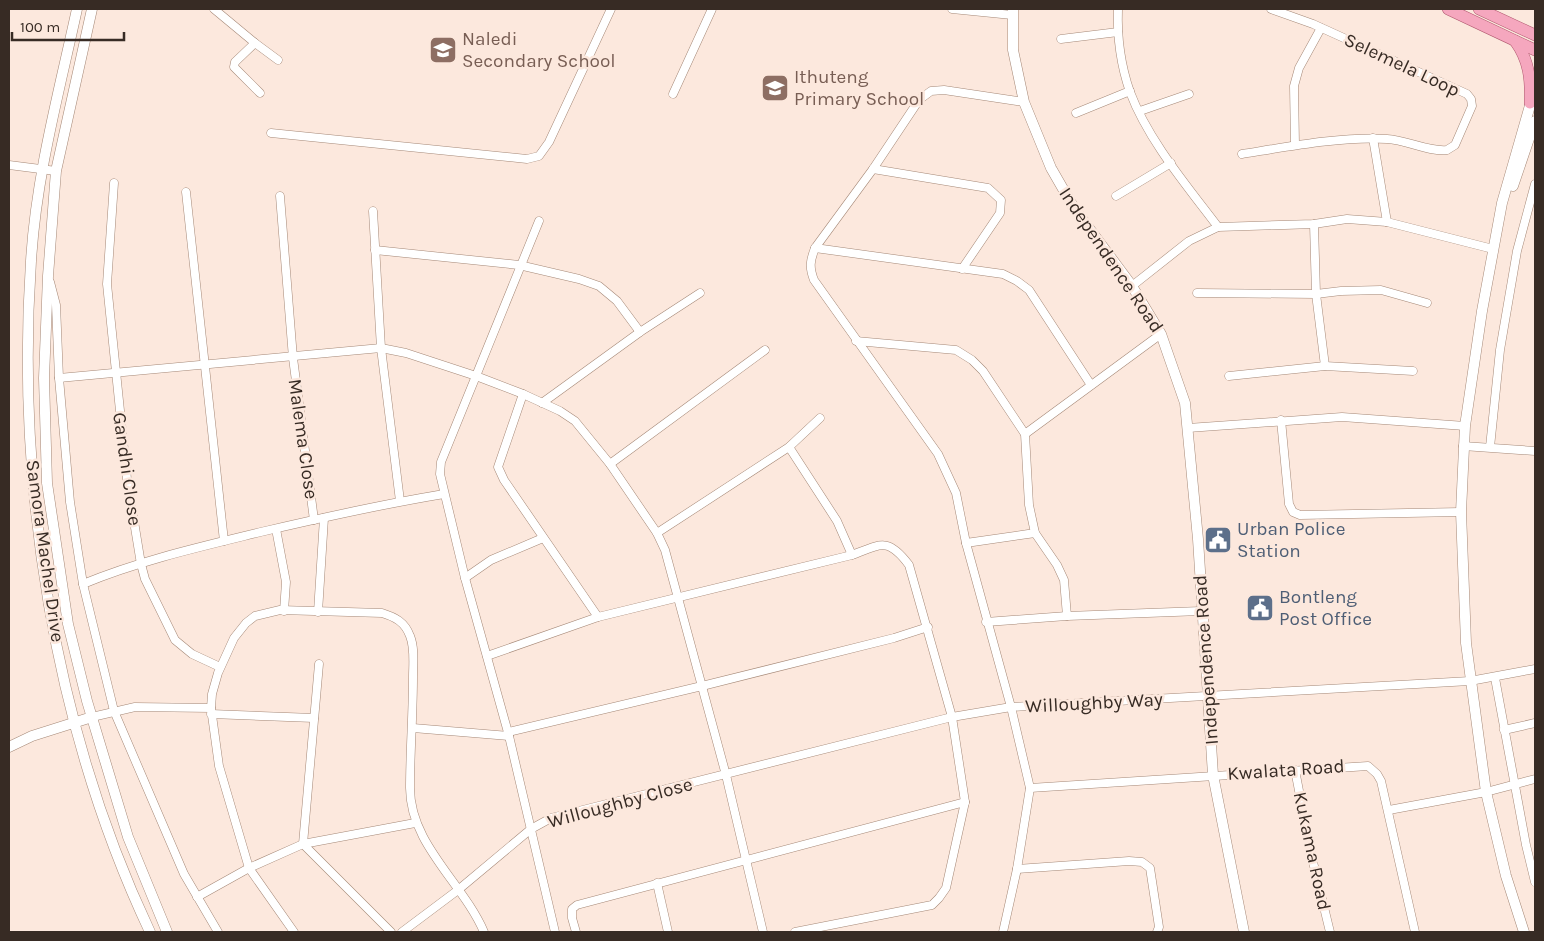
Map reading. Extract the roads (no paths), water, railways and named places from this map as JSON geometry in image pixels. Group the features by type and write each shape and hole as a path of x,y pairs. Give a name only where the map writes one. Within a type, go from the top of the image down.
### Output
{"main road":[{"path":"1448,9 1535,50"},
{"path":"1479,9 1535,35"},
{"path":"1516,26 1535,25"},
{"path":"1515,40 1523,52 1528,67 1530,103"}],"street":[{"name":"Samora Machel Drive","path":"77,9 42,169 31,260 27,359 32,487 54,628 76,722 106,826 150,932"},
{"name":"Samora Machel Drive","path":"92,9 56,171 48,276 44,378 48,483 54,543 68,624 92,716 128,837 168,932"},
{"path":"214,9 254,43 278,60"},
{"path":"272,133 527,159 539,156 549,142 611,9"},
{"path":"673,94 712,9"},
{"path":"952,9 1012,12"},
{"path":"1118,9 1118,32 1130,91 1171,163 1218,227"},
{"path":"1271,9 1321,28"},
{"name":"Independence Road","path":"1012,12 1013,50 1024,102 1050,168 1074,208 1132,286 1161,334 1183,395 1188,428 1198,539 1201,611 1209,697 1213,774 1244,932"},
{"name":"Selemela Loop","path":"1296,145 1294,86 1300,68 1321,28 1467,94 1471,99 1472,106 1456,145 1451,149 1443,150 1389,139 1373,138"},
{"path":"1061,39 1118,32"},
{"path":"254,43 234,64 260,93"},
{"path":"1524,932 1506,876 1486,792 1470,681 1462,584 1461,512 1465,426 1493,249 1535,88"},
{"path":"1003,932 1017,869 1030,788 1011,707 966,544 956,493 938,454 856,342 814,280 810,269 810,259 815,248 873,169 919,100 931,91 944,90 1024,102"},
{"path":"1076,113 1130,91"},
{"path":"1140,111 1189,94"},
{"path":"1502,212 1507,204 1535,121"},
{"path":"1242,154 1296,145 1373,138 1387,222"},
{"path":"1116,196 1171,163"},
{"path":"9,165 56,171"},
{"path":"873,169 988,188 998,194 1001,200 1000,213 962,269"},
{"name":"Gandhi Close","path":"114,183 107,275 115,374 127,479 141,564 145,579 175,640 192,654 220,667"},
{"path":"1490,447 1500,350 1517,250 1535,184"},
{"path":"186,192 224,541"},
{"name":"Malema Close","path":"280,196 293,358 314,520"},
{"path":"373,211 381,348 400,501"},
{"path":"1132,286 1189,241 1218,227 1314,224 1347,219 1387,222 1493,249"},
{"path":"539,221 441,462 440,474 465,578 508,734 555,932"},
{"path":"1314,224 1316,294 1325,366"},
{"path":"815,248 1003,274 1029,290 1091,385"},
{"path":"375,250 520,265 579,279 600,286 617,301 640,332"},
{"path":"48,276 56,305 59,378 70,502 83,584 114,711 184,874 196,898 218,932"},
{"path":"1197,293 1316,294 1381,290 1427,303"},
{"path":"542,403 640,332 700,293"},
{"path":"1025,434 1161,334"},
{"path":"856,342 956,350 972,360 983,371 1025,434 1029,505 1035,533 1058,565 1064,580 1067,616"},
{"path":"59,378 204,364 293,358 381,348 406,353 476,376 523,394 575,421 610,464 657,533 665,550 726,775 763,932"},
{"path":"610,464 765,350"},
{"path":"1229,376 1325,366 1413,371"},
{"path":"523,394 498,467 504,480 542,538 598,617"},
{"path":"1188,428 1342,417 1465,426"},
{"path":"657,533 788,447 820,418"},
{"path":"1281,420 1289,504 1293,512 1300,515 1461,512"},
{"path":"1463,446 1535,451"},
{"path":"788,447 837,521 852,555"},
{"path":"83,584 141,564 224,541 400,501 444,494"},
{"path":"318,612 324,518"},
{"path":"276,529 286,582 284,611"},
{"path":"966,544 1035,533"},
{"path":"465,578 491,560 542,538"},
{"path":"488,656 598,617 852,555 880,544 890,545 909,565 952,717 965,802 946,888 940,898 932,904 823,929 795,932"},
{"path":"294,932 248,868 219,766 211,711 212,694 220,667 234,638 246,623 255,616 284,611 382,614 395,617 403,624 410,635 413,649 413,728 410,790 415,824 484,932"},
{"path":"986,622 1067,616 1201,611"},
{"path":"413,728 508,734 894,638 928,627"},
{"path":"302,844 319,664"},
{"name":"Willoughby Way","path":"726,775 952,717 1011,707 1470,681 1495,678 1535,669"},
{"path":"1495,678 1535,882"},
{"path":"9,747 32,736 92,716 135,708 314,718"},
{"path":"1504,730 1535,723"},
{"name":"Kwalata Road","path":"1030,788 1213,774 1368,766 1377,774 1381,781 1415,932"},
{"name":"Kukama Road","path":"1295,770 1312,858 1330,932"},
{"name":"Willoughby Close","path":"402,932 458,890 531,829 551,818 726,775"},
{"path":"1389,810 1486,792 1535,779"},
{"path":"576,932 572,918 572,909 577,905 745,862 965,802"},
{"path":"196,898 248,868 302,844 415,824"},
{"path":"302,844 391,932"},
{"path":"1017,869 1129,861 1142,862 1150,868 1159,927 1157,932"},
{"path":"657,884 668,932"}],"place":[{"name":"Naledi Secondary School","path":"443,50"},
{"name":"Ithuteng Primary School","path":"775,88"},
{"name":"Urban Police Station","path":"1218,540"},
{"name":"Bontleng Post Office","path":"1260,608"}]}
